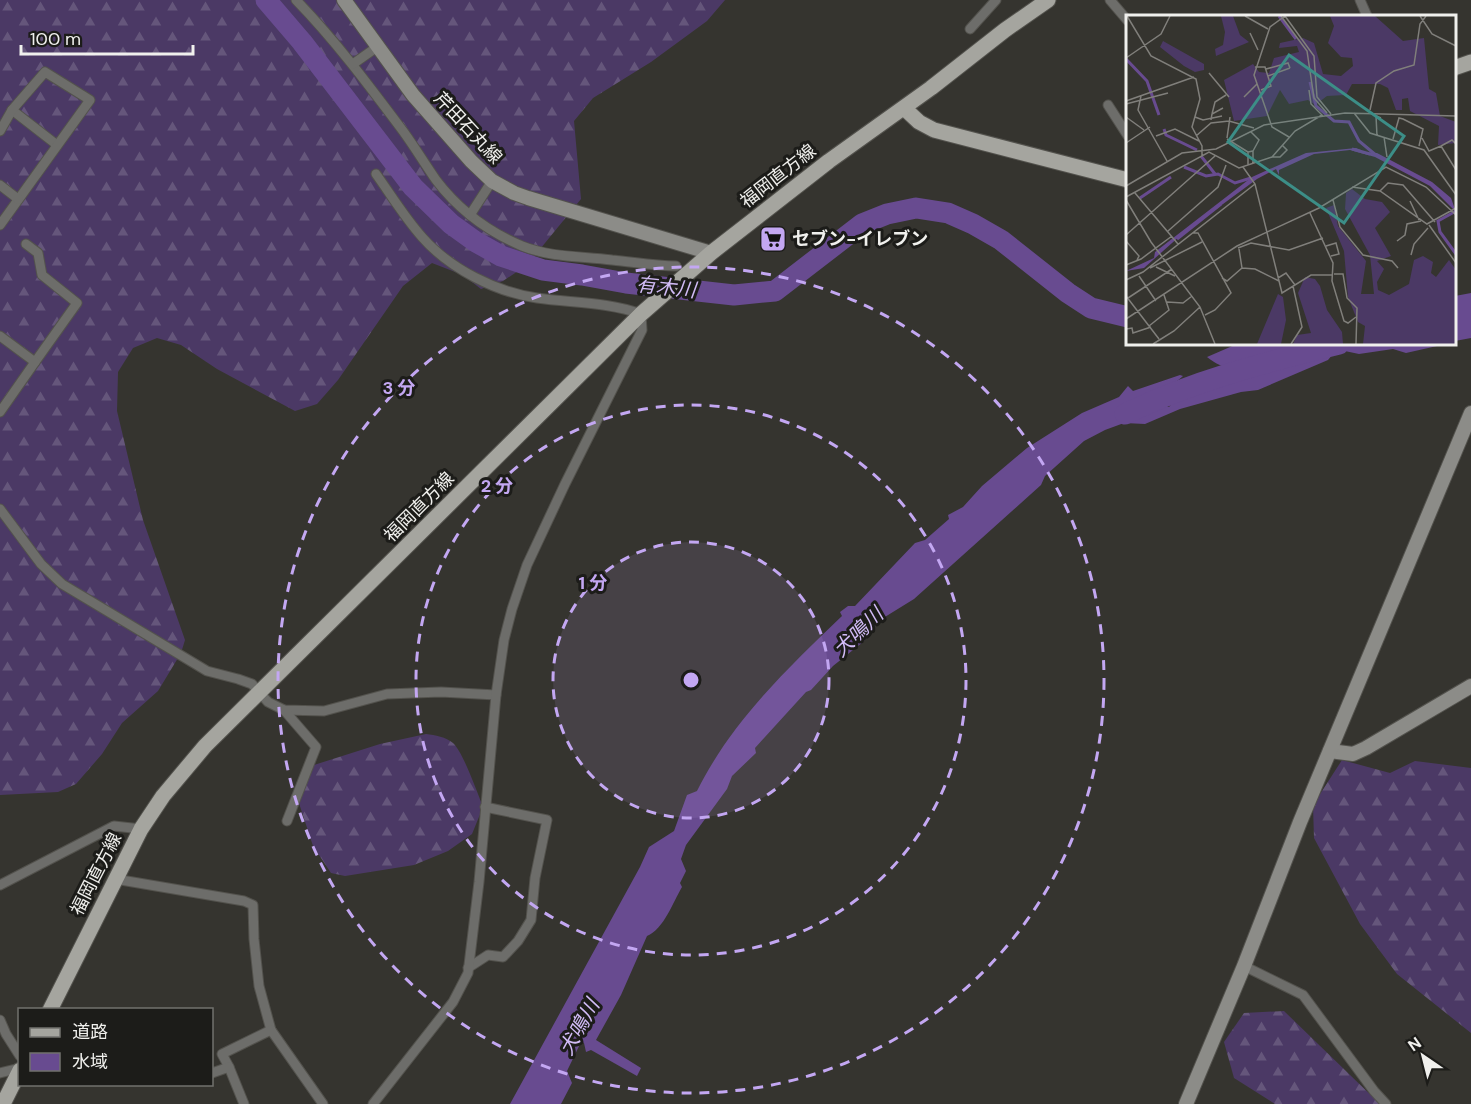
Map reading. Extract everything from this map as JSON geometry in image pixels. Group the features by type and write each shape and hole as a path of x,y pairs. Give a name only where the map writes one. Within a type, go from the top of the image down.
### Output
{"main road":[{"name":"福岡直方線","path":"51,1008 141,830 163,796 205,746 646,310 711,253 829,160 904,108 1048,0"},
{"path":"1456,68 1471,62"},
{"path":"904,108 919,122 934,130 1126,179"},
{"path":"3,1104 18,1073"}],"street":[{"path":"296,0 353,64 402,129 437,181 470,215 522,246 552,255 676,266"},
{"name":"芹田石丸線","path":"344,0 427,112 492,181 528,198 711,253"},
{"path":"970,29 996,0"},
{"path":"1110,0 1126,19"},
{"path":"1360,0 1367,15"},
{"path":"353,64 377,47"},
{"path":"0,131 12,110 45,72 90,100 0,225"},
{"path":"1108,105 1126,133"},
{"path":"12,110 57,145"},
{"path":"373,1104 453,1002 468,973 496,695 504,640 512,609 527,565 642,330 646,310 537,298 484,282 443,258 422,238 376,174"},
{"path":"470,215 492,181"},
{"path":"0,185 18,199"},
{"path":"0,412 77,303 42,276 38,253 26,244"},
{"path":"0,336 36,362"},
{"path":"1186,1104 1471,413"},
{"path":"0,509 41,564 62,584 207,671 252,684 268,702 284,710 316,747 287,821"},
{"path":"1330,751 1353,754 1471,686"},
{"path":"284,710 324,711 387,694 441,692 496,695"},
{"path":"468,968 488,955 503,957 518,941 531,920 535,878 547,820 485,807"},
{"path":"0,885 114,826 141,830"},
{"path":"115,879 244,901 253,905 259,986 271,1030 323,1104"},
{"path":"1244,966 1303,995 1386,1104"},
{"path":"0,1020 18,1053"},
{"path":"244,1104 222,1054 271,1030"},
{"path":"213,1073 229,1067"},
{"path":"0,1073 18,1069"}],"green space":[{"path":"0,0 725,0 707,21 651,62 593,98 574,121 581,199 527,265 503,281 481,289 463,275 432,263 403,286 338,380 317,404 295,411 217,369 181,345 157,338 133,348 118,372 117,411 143,520 185,640 181,653 158,691 122,723 102,754 76,784 58,792 0,795"},
{"path":"426,734 444,738 453,743 465,763 483,807 472,834 448,851 414,865 345,876 331,873 313,846 296,794 300,779 314,765 380,744"},
{"path":"1342,760 1390,773 1415,761 1471,768 1471,1033 1397,974 1360,924 1314,838 1313,805"},
{"path":"1284,1011 1380,1104 1275,1104 1234,1078 1224,1042 1244,1013"}],"water":[{"path":"1471,293 1471,338 1456,341 1456,296"},
{"path":"1235,345 1442,345 1406,353 1393,349 1359,354 1340,350 1328,360 1258,390 1241,392 1180,409 1145,424 1124,423 1084,441 1045,476 1041,485 914,599 880,620 863,642 806,692 755,748 756,753 732,776 727,789 686,845 681,859 686,871 680,883 682,887 668,915 647,936 621,995 596,1040 641,1068 637,1076 591,1050 586,1052 584,1043 581,1042 567,1071 572,1083 561,1104 510,1104 649,847 674,831 687,795 697,791 743,719 801,656 842,616 840,612 848,606 855,606 915,543 925,540 949,519 948,515 963,507 982,486 1027,448 1082,413 1119,397 1128,386 1133,391 1180,375 1183,376 1146,399 1155,407 1169,407 1193,390 1266,366 1259,357 1224,366 1207,357"}],"waterway":[{"name":"有木川","path":"266,0 302,42 413,187 451,224 501,256 543,270 626,283 734,295 775,291 862,224 887,214 916,208 948,213 973,224 1001,240 1068,293 1091,308 1126,317"},
{"name":"犬鳴川","path":"1125,414 1203,382 1257,365 1335,345"}],"place":[{"name":"セブン-イレブン","path":"773,239"}]}
